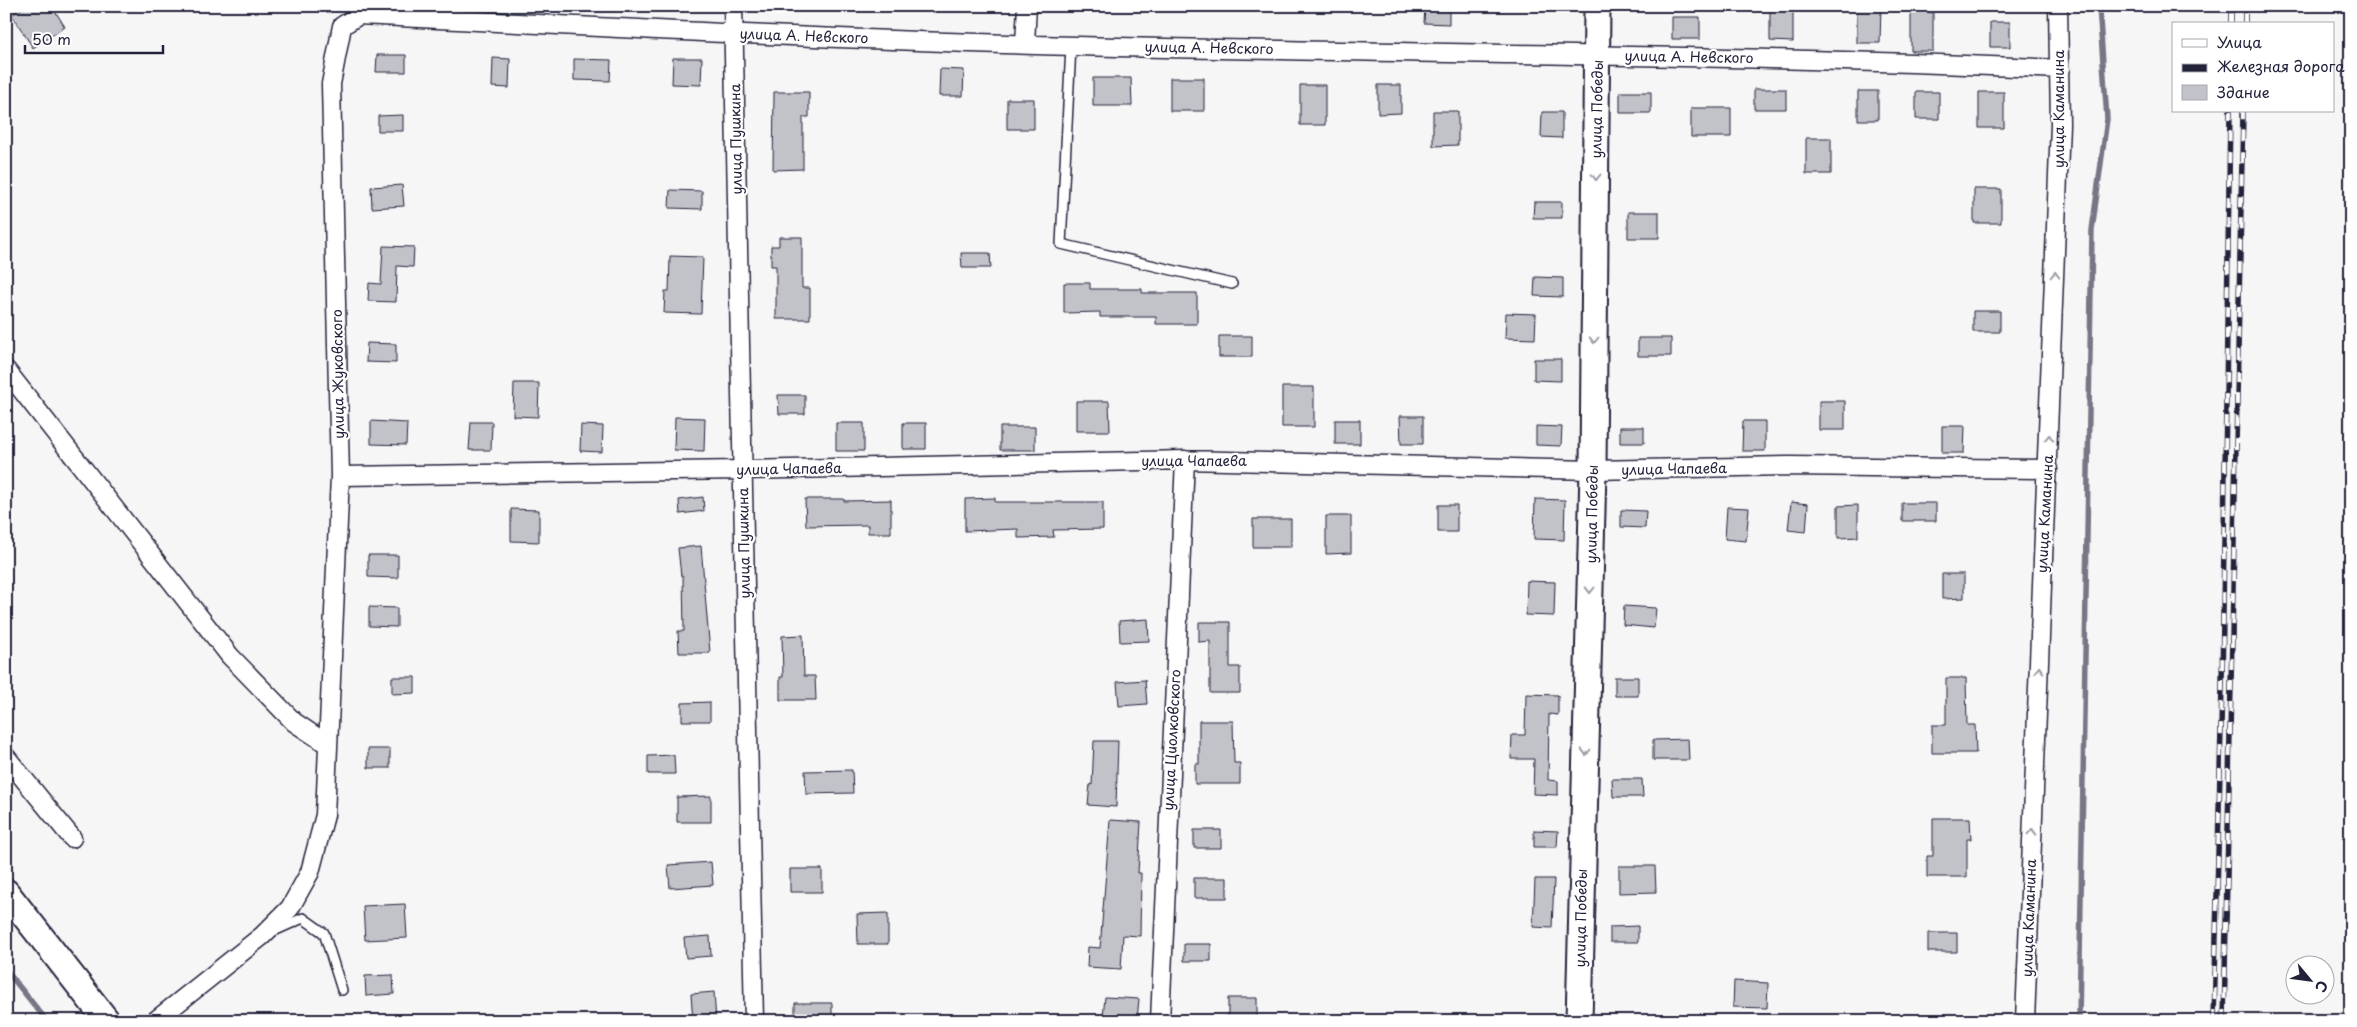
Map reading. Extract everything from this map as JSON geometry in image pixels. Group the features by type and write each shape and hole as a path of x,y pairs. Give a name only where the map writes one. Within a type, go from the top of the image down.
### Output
{"street":[{"name":"улица Пушкина","path":"733,6 754,1021"},
{"path":"1025,43 1027,6"},
{"name":"улица Победы","path":"1579,1021 1593,470 1597,6"},
{"name":"улица Каманина","path":"2024,1021 2048,469 2060,124 2058,6"},
{"name":"улица А. Невского","path":"359,15 734,33 1071,46 1861,60 2060,69"},
{"name":"улица Жуковского","path":"155,1021 262,936 290,908 310,872 325,815 340,476 331,84 342,26 359,15"},
{"path":"6,370 230,656 294,722 327,744"},
{"name":"улица Чапаева","path":"340,476 743,470 1185,460 1593,470 1789,466 2048,469"},
{"name":"улица Циолковского","path":"1160,1021 1185,460"},
{"path":"6,757 72,838"},
{"path":"6,892 107,1021"}],"lane":[{"path":"1071,46 1061,244 1232,284"},
{"path":"262,936 303,918 324,933 342,990"}],"building":[{"path":"26,6 52,6 65,27 33,48 12,15"},
{"path":"1425,6 1449,6 1449,24 1424,23"},
{"path":"1857,6 1881,6 1880,43 1857,43"},
{"path":"1770,9 1793,9 1793,42 1770,41"},
{"path":"1911,12 1933,12 1933,51 1911,51"},
{"path":"1672,17 1700,17 1700,39 1672,39"},
{"path":"1990,22 2010,22 2010,47 1990,47"},
{"path":"377,55 406,55 406,72 376,72"},
{"path":"493,58 510,59 509,88 492,87"},
{"path":"673,58 702,58 701,85 672,84"},
{"path":"574,59 611,60 610,81 574,80"},
{"path":"940,69 964,70 963,96 939,96"},
{"path":"1093,78 1131,78 1132,106 1093,106"},
{"path":"1170,78 1204,78 1204,111 1170,111"},
{"path":"1300,85 1325,85 1325,125 1300,125"},
{"path":"1378,85 1401,85 1401,113 1378,114"},
{"path":"1754,89 1786,89 1786,109 1754,109"},
{"path":"1858,91 1878,91 1878,120 1858,120"},
{"path":"774,92 809,92 809,117 803,117 803,169 773,170"},
{"path":"1620,92 1651,92 1651,113 1620,113"},
{"path":"1916,92 1939,92 1939,119 1916,119"},
{"path":"1979,92 2004,92 2004,128 1979,128"},
{"path":"1007,99 1034,99 1034,129 1007,129"},
{"path":"1691,108 1731,108 1731,137 1691,137"},
{"path":"1433,111 1458,111 1458,145 1433,146"},
{"path":"1542,112 1562,112 1562,138 1541,137"},
{"path":"403,115 403,131 378,131 378,116"},
{"path":"1806,138 1831,138 1831,174 1806,174"},
{"path":"402,185 404,206 372,208 371,187"},
{"path":"1974,189 2001,189 2001,223 1974,223"},
{"path":"670,190 702,191 702,209 669,208"},
{"path":"1534,202 1562,202 1562,218 1533,218"},
{"path":"1628,212 1659,212 1659,238 1628,238"},
{"path":"779,237 802,237 802,288 810,288 810,319 776,319 776,266 771,266 771,246 779,246"},
{"path":"383,246 414,247 413,267 397,266 396,302 368,301 369,283 381,284"},
{"path":"961,253 990,253 991,268 962,268"},
{"path":"670,256 703,257 701,314 664,313 665,291 669,291"},
{"path":"1535,277 1563,278 1563,297 1534,296"},
{"path":"1064,283 1090,283 1090,289 1142,289 1142,293 1197,293 1197,324 1156,324 1156,317 1100,317 1100,312 1064,313"},
{"path":"1973,311 2000,311 2000,332 1973,332"},
{"path":"1506,313 1536,314 1535,339 1505,338"},
{"path":"1219,336 1252,336 1252,357 1219,357"},
{"path":"1638,338 1671,338 1671,356 1638,356"},
{"path":"367,343 396,344 396,363 366,362"},
{"path":"1534,359 1561,359 1561,381 1534,380"},
{"path":"514,383 539,383 538,417 513,416"},
{"path":"1282,387 1314,387 1314,427 1282,427"},
{"path":"778,395 805,395 805,414 779,414"},
{"path":"1076,401 1109,401 1110,431 1076,431"},
{"path":"1819,401 1845,401 1845,430 1819,430"},
{"path":"1400,416 1423,416 1423,444 1401,444"},
{"path":"675,417 705,418 704,451 674,450"},
{"path":"1335,420 1360,420 1360,444 1335,444"},
{"path":"371,421 407,423 406,445 371,444"},
{"path":"1743,421 1765,421 1765,451 1742,451"},
{"path":"471,422 492,422 491,450 469,450"},
{"path":"836,423 864,423 864,451 836,451"},
{"path":"903,423 926,423 926,449 903,449"},
{"path":"581,425 603,426 602,452 580,451"},
{"path":"1536,426 1562,427 1561,446 1536,445"},
{"path":"1942,426 1965,426 1964,453 1942,453"},
{"path":"1000,427 1035,427 1035,450 1000,450"},
{"path":"1620,427 1644,427 1644,443 1620,443"},
{"path":"703,497 704,511 680,514 679,500"},
{"path":"995,498 995,502 1103,502 1103,529 1053,530 1054,537 1018,538 1018,529 965,531 965,499"},
{"path":"805,499 844,499 844,501 891,500 891,533 868,533 868,525 806,526"},
{"path":"1535,499 1565,500 1564,540 1534,539"},
{"path":"1791,502 1808,504 1806,532 1788,530"},
{"path":"1902,503 1936,503 1936,521 1902,521"},
{"path":"1438,505 1457,505 1457,532 1438,532"},
{"path":"1858,505 1858,537 1838,538 1838,506"},
{"path":"1727,507 1749,508 1746,541 1725,539"},
{"path":"511,509 539,510 539,542 511,541"},
{"path":"1621,510 1646,511 1645,528 1621,527"},
{"path":"1326,516 1351,516 1351,553 1326,554"},
{"path":"1253,519 1291,519 1291,547 1253,547"},
{"path":"701,546 710,653 679,653 678,631 684,631 683,576 681,576 678,548"},
{"path":"368,555 398,555 398,578 368,577"},
{"path":"1942,574 1964,574 1964,598 1942,599"},
{"path":"1527,581 1555,582 1554,616 1526,615"},
{"path":"1624,606 1656,608 1654,628 1623,625"},
{"path":"369,607 397,608 397,627 369,626"},
{"path":"1148,619 1149,641 1120,642 1119,621"},
{"path":"1199,622 1230,622 1230,667 1240,667 1240,693 1210,693 1210,641 1199,642"},
{"path":"803,635 804,676 815,676 816,700 780,700 780,677 783,677 782,636"},
{"path":"392,677 415,677 415,693 392,694"},
{"path":"1615,677 1638,677 1638,696 1615,696"},
{"path":"1946,678 1966,678 1967,725 1975,725 1976,753 1932,753 1932,725 1946,725"},
{"path":"1145,680 1147,704 1119,706 1117,682"},
{"path":"1526,694 1558,695 1558,715 1549,714 1548,780 1558,781 1558,795 1533,794 1534,759 1511,759 1512,735 1525,735"},
{"path":"710,702 710,721 682,721 682,703"},
{"path":"1199,721 1233,721 1234,763 1240,763 1240,784 1195,784 1195,764 1199,764"},
{"path":"1688,739 1689,760 1653,760 1653,740"},
{"path":"1094,741 1118,741 1116,807 1088,805 1090,784 1092,785"},
{"path":"368,749 390,749 390,768 368,768"},
{"path":"674,755 675,774 648,774 648,756"},
{"path":"852,770 853,793 806,794 805,771"},
{"path":"1612,779 1642,779 1643,797 1613,797"},
{"path":"711,796 711,822 677,822 677,797"},
{"path":"1933,818 1970,818 1971,839 1967,839 1967,877 1927,877 1927,856 1933,856"},
{"path":"1110,820 1141,822 1138,873 1141,873 1140,936 1123,935 1121,969 1087,967 1088,947 1100,948"},
{"path":"1194,830 1221,830 1221,848 1194,848"},
{"path":"1534,830 1558,831 1557,847 1534,847"},
{"path":"711,862 713,885 670,888 668,865"},
{"path":"1619,866 1655,866 1656,892 1619,893"},
{"path":"790,869 822,869 822,892 790,892"},
{"path":"1194,878 1227,878 1227,898 1194,898"},
{"path":"1535,879 1554,879 1552,928 1533,927"},
{"path":"405,904 407,938 365,940 363,906"},
{"path":"888,913 888,944 858,944 857,914"},
{"path":"1638,926 1638,942 1610,942 1610,927"},
{"path":"1928,933 1957,933 1957,952 1928,952"},
{"path":"710,936 711,956 686,958 684,938"},
{"path":"1184,944 1211,944 1211,961 1184,961"},
{"path":"393,975 394,994 366,996 365,976"},
{"path":"1734,981 1768,983 1767,1008 1733,1007"},
{"path":"714,992 716,1021 693,1021 691,994"},
{"path":"1105,997 1139,999 1137,1020 1103,1017"},
{"path":"1228,998 1257,998 1257,1019 1228,1020"},
{"path":"795,1003 832,1003 832,1021 795,1021"}],"waterway":[{"path":"2079,1021 2092,230 2107,119 2099,6"},
{"path":"6,970 47,1021"}],"railway":[{"path":"2231,6 2231,22"},
{"path":"2245,6 2245,22"},
{"path":"2214,1021 2222,686 2230,112"},
{"path":"2224,1021 2243,112"}]}
